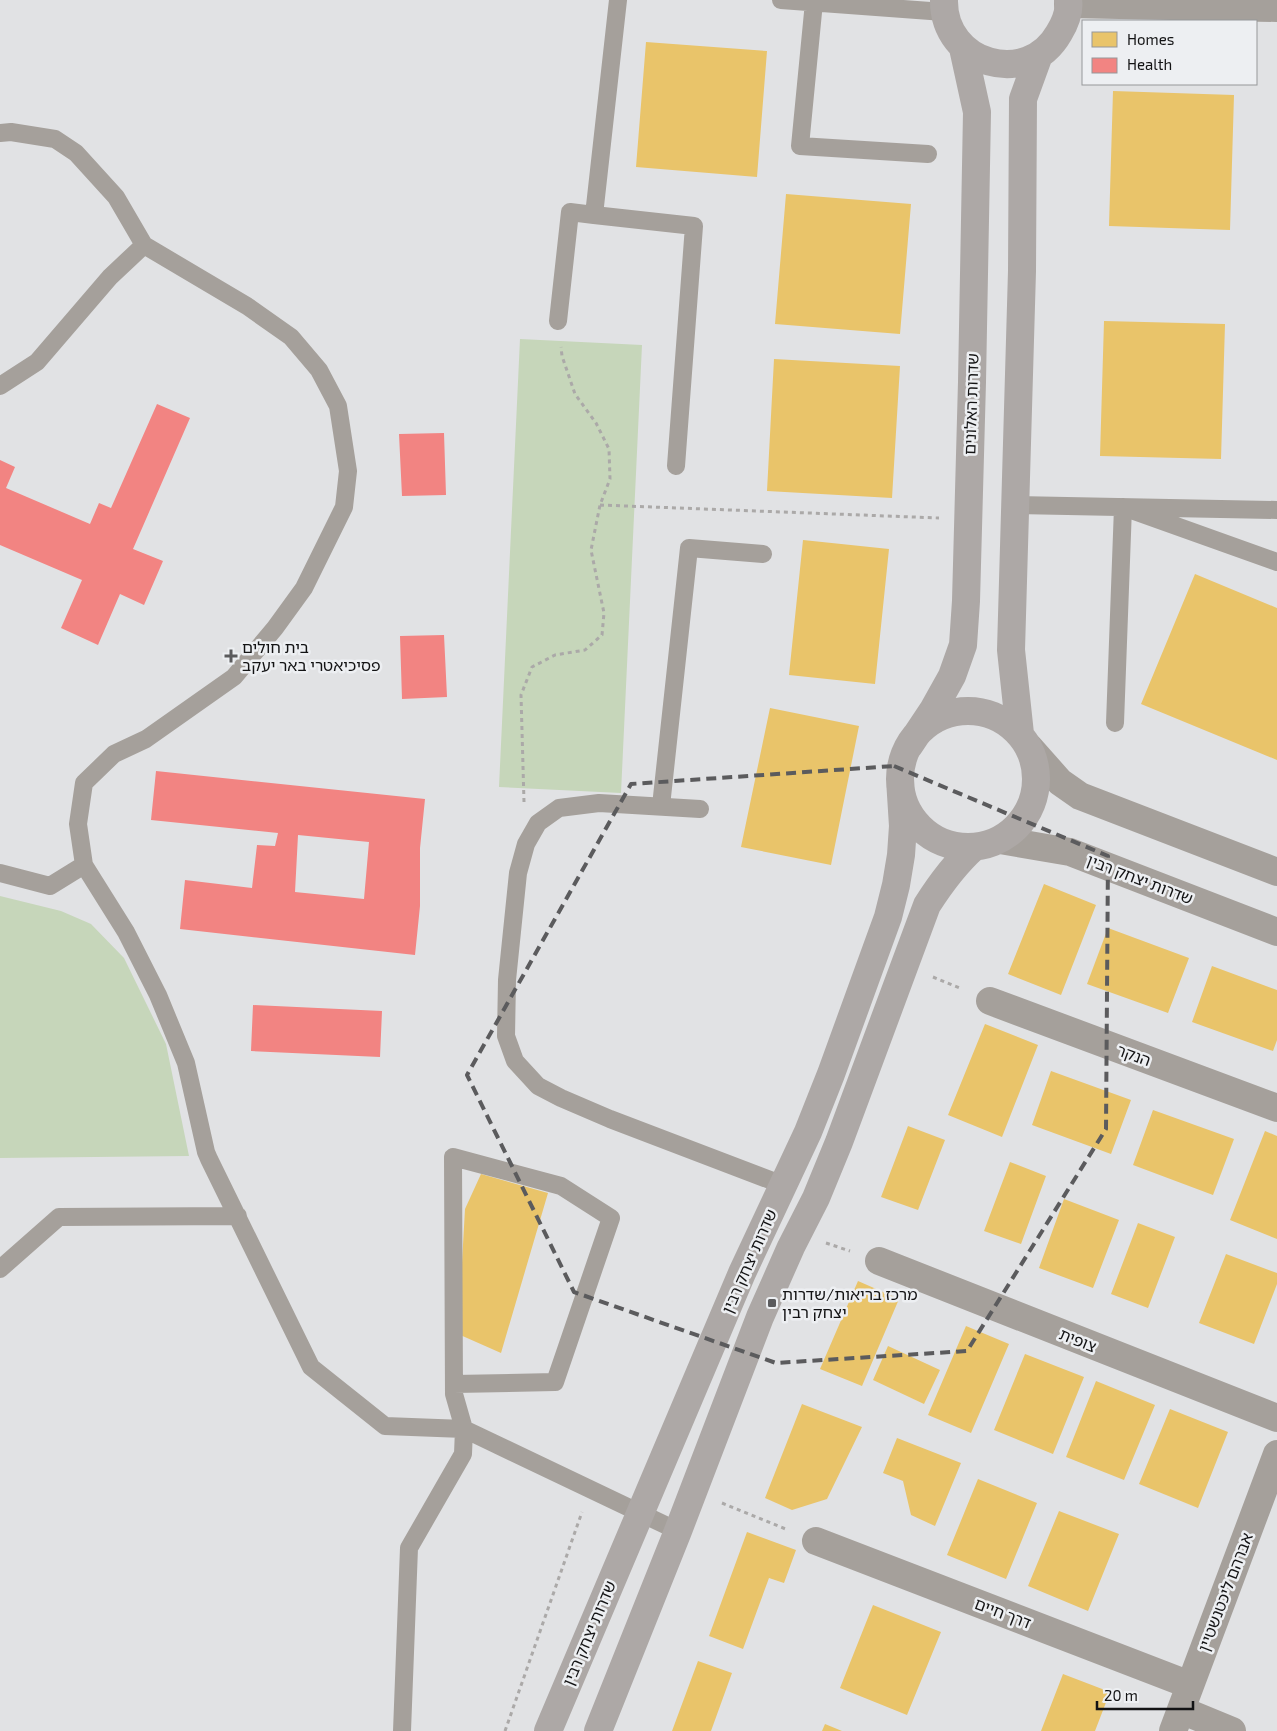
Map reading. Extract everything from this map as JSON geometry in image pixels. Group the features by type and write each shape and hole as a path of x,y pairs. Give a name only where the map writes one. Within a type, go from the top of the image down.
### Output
{"main road":[{"path":"944,6 951,32 963,48 981,60 1001,64 1021,63 1039,55 1054,42 1065,24 1068,2"},
{"name":"שדרות האלונים","path":"909,746 933,710 952,676 962,645 966,601 977,112 963,48"},
{"path":"1024,741 1006,722 989,714 952,713 934,720 920,732 909,746 902,762 900,779 904,802 915,821 931,836 952,845 974,847 988,845 1000,840 1017,827 1030,809 1036,789 1036,767 1024,741 1011,650 1022,271 1023,99 1039,55"},
{"name":"שדרות יצחק רבין","path":"548,1731 742,1273 811,1124 888,917 901,855 903,826 900,779"},
{"name":"שדרות יצחק רבין","path":"598,1731 760,1318 798,1233 816,1198 839,1142 927,905 946,876 974,847"}],"street":[{"path":"1068,2 1277,8"},
{"path":"1024,741 1060,782 1080,796 1277,872"},
{"name":"שדרות יצחק רבין","path":"1000,840 1070,852 1277,932"},
{"name":"הנקר","path":"990,1001 1277,1108"},
{"name":"צופית","path":"879,1261 1277,1418"},
{"name":"אברהם ליכטנשטיין","path":"1177,1721 1277,1454"},
{"name":"דרך חיים","path":"816,1541 1190,1685"},
{"path":"1177,1721 1232,1731"}],"lane":[{"path":"594,215 618,0"},
{"path":"781,0 944,6"},
{"path":"814,2 800,146 928,154"},
{"path":"0,133 11,132 55,138 76,153 116,197 144,245 247,306 291,337 319,370 338,406 348,471 344,507 304,588 275,628 234,677 146,739 114,754 84,783 78,824 84,865 126,932 158,995 186,1063 206,1152 311,1367 385,1426 464,1429 678,1531"},
{"path":"558,321 570,212 694,226 676,466"},
{"path":"0,386 37,362 110,277 144,245"},
{"path":"1016,504 1277,510"},
{"path":"1123,507 1277,562"},
{"path":"1115,723 1123,507"},
{"path":"661,806 689,548 763,554"},
{"path":"700,808 599,803 560,808 538,823 526,844 518,873 507,980 506,1036 516,1061 538,1086 610,1119 783,1185"},
{"path":"0,873 50,886 84,865"},
{"path":"402,1731 409,1548 463,1454 464,1429 454,1394 453,1157 561,1186 611,1218 555,1382 454,1384 454,1394"},
{"path":"0,1269 60,1217 238,1216"}],"path":[{"path":"526,844 521,695 532,667 555,655 585,650 602,635 604,613 591,550 600,505 610,479 609,449 596,423 575,394 562,356 558,321"},
{"path":"600,505 968,519"},
{"path":"905,965 990,1001"},
{"path":"798,1233 879,1261"},
{"path":"505,1731 590,1488"},
{"path":"693,1491 816,1541"}],"highlighted area":[{"path":"894,766 1108,856 1106,1129 967,1351 776,1363 574,1292 467,1075 631,784"}],"green space":[{"path":"520,339 642,345 621,793 499,787"},
{"path":"0,896 61,911 91,924 124,958 166,1044 189,1156 0,1158"}],"building: Homes":[{"path":"646,42 767,51 757,177 636,167"},
{"path":"1113,91 1234,95 1230,230 1109,226"},
{"path":"786,194 911,204 900,334 775,324"},
{"path":"1104,321 1225,324 1221,459 1100,456"},
{"path":"774,359 900,366 892,498 767,491"},
{"path":"803,540 889,549 875,684 789,675"},
{"path":"1195,574 1277,608 1277,760 1141,704"},
{"path":"770,708 859,726 831,865 741,847"},
{"path":"1044,884 1096,905 1061,995 1008,974"},
{"path":"1108,928 1189,958 1168,1013 1087,984"},
{"path":"1212,966 1277,990 1277,1040 1273,1051 1192,1022"},
{"path":"985,1024 1038,1045 1002,1137 948,1115"},
{"path":"1051,1071 1131,1100 1111,1154 1032,1125"},
{"path":"1153,1110 1234,1139 1213,1195 1133,1165"},
{"path":"908,1126 945,1140 918,1210 881,1197"},
{"path":"1265,1131 1277,1136 1277,1239 1230,1220"},
{"path":"1010,1162 1046,1176 1021,1244 984,1231"},
{"path":"481,1174 548,1193 501,1353 458,1334 465,1209"},
{"path":"1064,1199 1119,1220 1093,1288 1039,1268"},
{"path":"1138,1223 1175,1237 1148,1308 1111,1294"},
{"path":"1226,1254 1277,1273 1277,1284 1254,1344 1199,1323"},
{"path":"858,1281 899,1299 862,1386 820,1369"},
{"path":"966,1326 1009,1344 971,1433 928,1415"},
{"path":"888,1346 940,1370 924,1404 873,1380"},
{"path":"1025,1354 1084,1377 1053,1454 994,1430"},
{"path":"1096,1381 1155,1405 1124,1480 1066,1457"},
{"path":"802,1404 862,1427 827,1499 792,1510 765,1498"},
{"path":"1170,1409 1228,1432 1198,1508 1139,1484"},
{"path":"897,1438 961,1463 935,1526 911,1515 903,1481 883,1473"},
{"path":"978,1479 1037,1503 1006,1579 947,1555"},
{"path":"1059,1511 1119,1534 1088,1611 1028,1586"},
{"path":"747,1532 796,1550 784,1583 769,1578 743,1649 709,1636"},
{"path":"873,1605 941,1632 907,1715 840,1688"},
{"path":"698,1661 732,1673 711,1731 672,1731"},
{"path":"1063,1674 1110,1692 1095,1731 1041,1731"},
{"path":"825,1724 842,1731 822,1731"}],"building: Health":[{"path":"157,404 190,418 133,549 163,561 144,605 120,594 98,645 61,628 82,580 0,545 0,460 15,467 6,488 90,524 99,503 111,508"},
{"path":"444,433 446,495 402,496 399,434"},
{"path":"444,635 447,697 402,699 400,636"},
{"path":"156,771 425,799 420,848 420,906 415,955 180,929 185,880 252,888 257,845 275,846 278,833 151,820","holes":["298,835 369,842 364,899 295,892"]},
{"path":"253,1005 382,1011 380,1057 251,1051"}],"place":[{"name":"בית חולים פסיכיאטרי באר יעקב","path":"231,656"},
{"name":"מרכז בריאות/שדרות יצחק רבין","path":"772,1303"}]}
